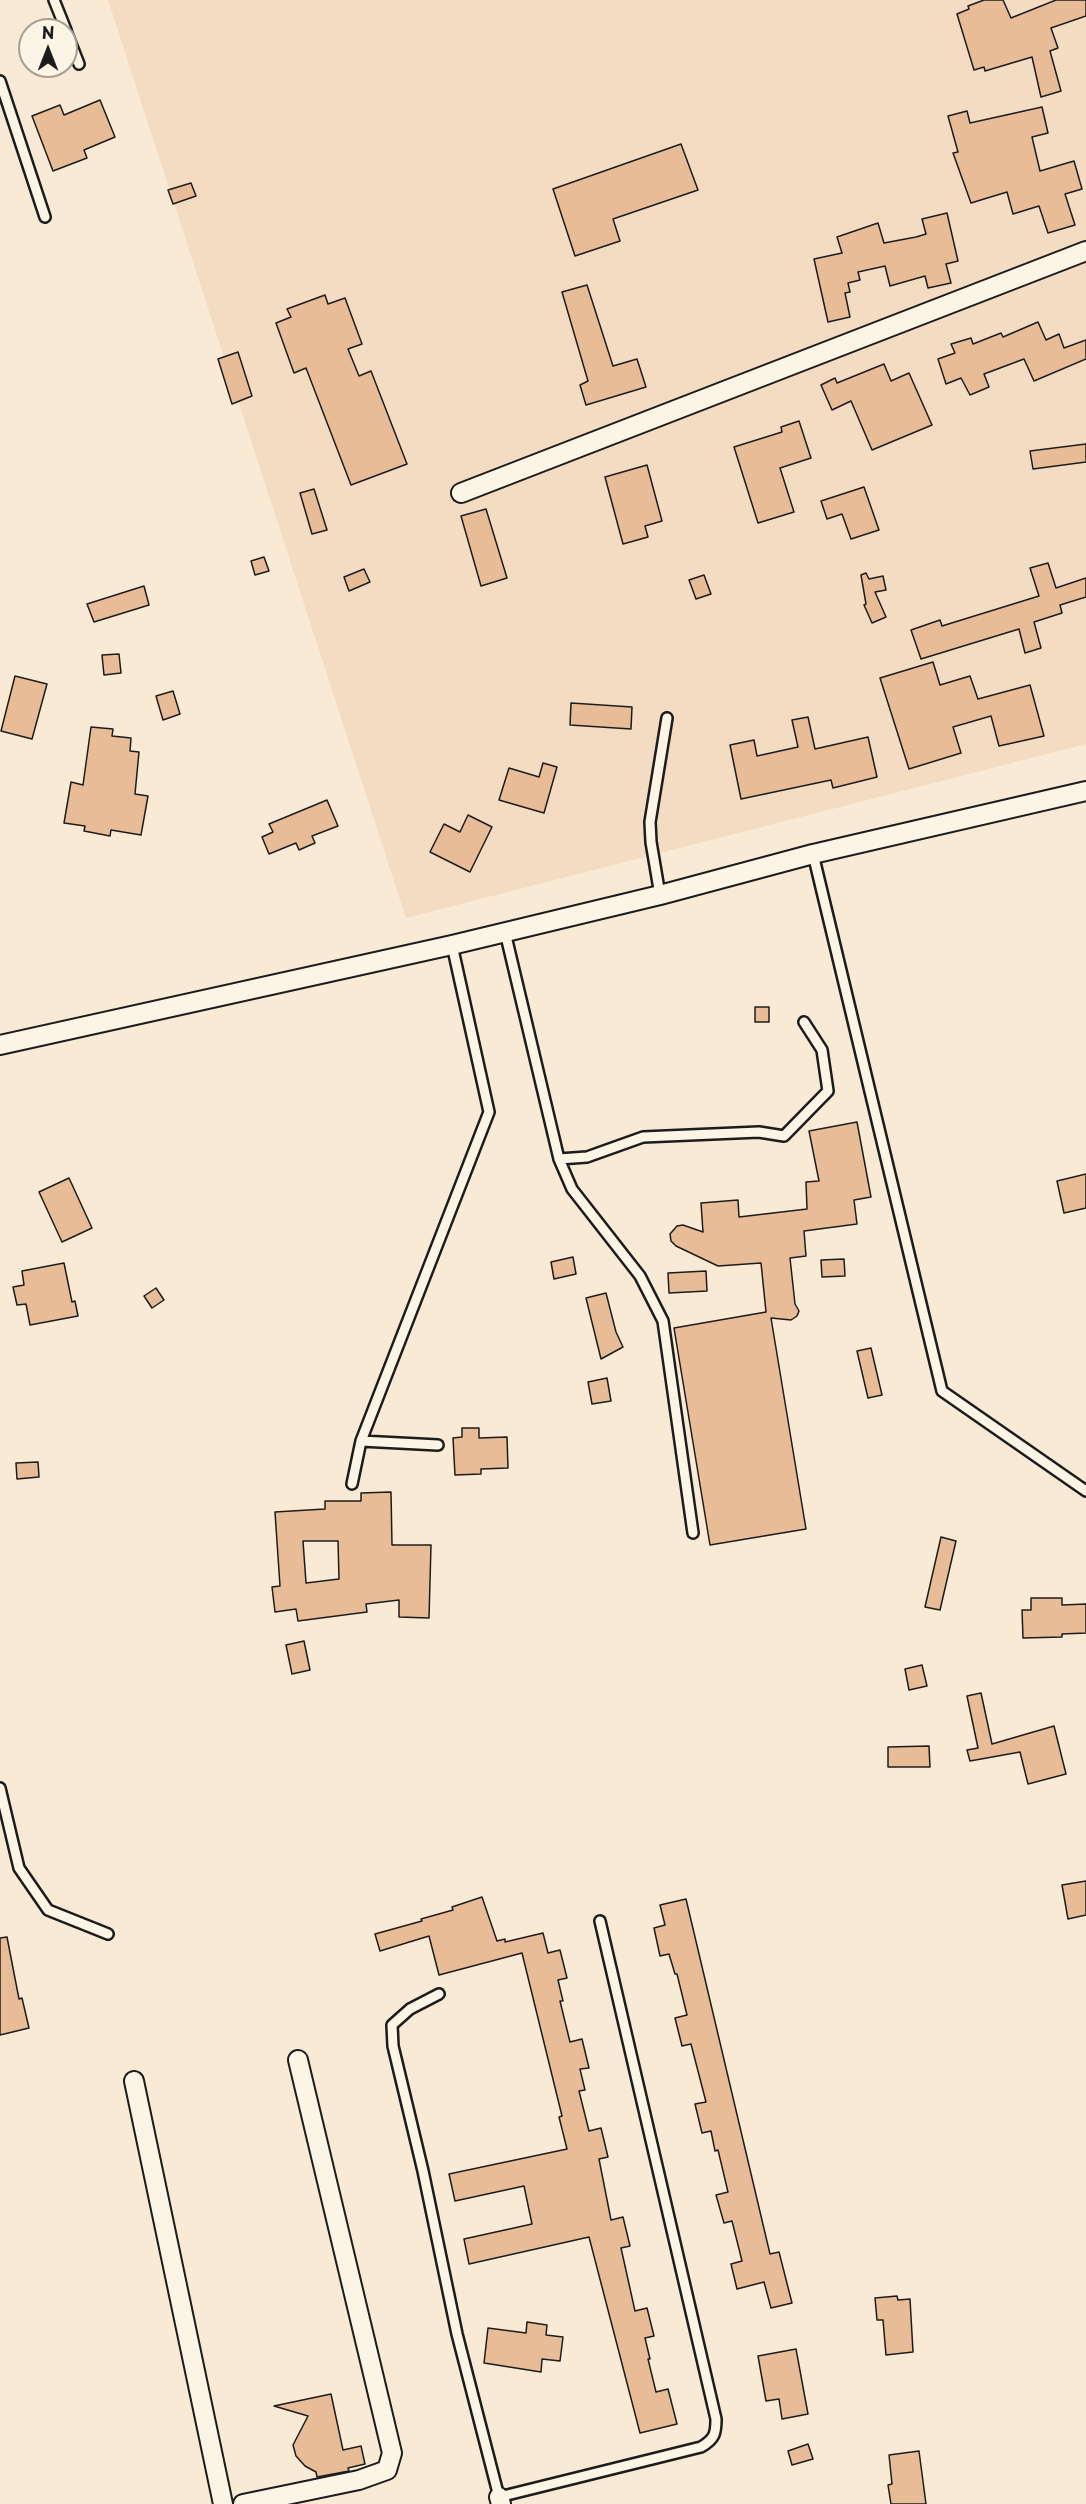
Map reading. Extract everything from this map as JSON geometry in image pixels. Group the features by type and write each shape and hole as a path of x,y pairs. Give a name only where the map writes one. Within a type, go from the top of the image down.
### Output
{"street":[{"path":"461,493 1086,251"},
{"path":"0,1045 452,945 660,895 813,854 1086,791"},
{"path":"243,2504 359,2480 387,2470 392,2453 298,2060"},
{"path":"134,2081 223,2504"}],"lane":[{"path":"54,0 61,18"},
{"path":"0,81 45,217"},
{"path":"660,895 650,822 667,718"},
{"path":"813,854 942,1391 1086,1491"},
{"path":"505,932 559,1159 572,1189 640,1276 663,1321 693,1533"},
{"path":"352,1484 361,1441 489,1112 452,945"},
{"path":"559,1159 587,1157 643,1137 750,1132 784,1136 828,1091 822,1050 804,1022"},
{"path":"361,1441 438,1445"},
{"path":"0,1788 19,1868 48,1910 108,1934"},
{"path":"439,1994 410,2009 392,2025 393,2046 423,2171 457,2334 500,2500 701,2446 711,2441 716,2433 716,2418 600,1922"}],"shaded area":[{"path":"108,0 1086,0 1086,744 406,918"}],"building":[{"path":"984,0 1003,0 1011,18 1056,0 1086,0 1086,16 1051,28 1058,48 1050,51 1061,91 1041,97 1032,57 985,71 984,67 974,70 957,14 969,9 968,6"},
{"path":"100,100 115,137 84,150 87,158 53,171 32,116 60,105 64,115"},
{"path":"1042,107 1048,133 1032,137 1040,171 1074,161 1082,189 1065,194 1075,225 1048,233 1039,206 1013,214 1007,192 971,203 953,153 958,152 948,116 967,111 970,123"},
{"path":"681,144 698,190 613,219 620,241 575,256 553,189"},
{"path":"191,183 196,196 173,204 168,190"},
{"path":"947,213 958,261 946,264 951,283 928,288 925,276 890,286 885,266 858,272 860,280 848,283 850,292 845,293 850,317 828,322 814,259 842,253 837,237 878,223 884,243 916,237 926,234 922,219"},
{"path":"587,285 613,366 637,359 646,387 586,405 580,385 588,381 562,292"},
{"path":"325,295 328,304 345,298 362,344 348,349 359,376 371,371 407,464 351,485 306,368 294,373 276,323 291,317 287,309"},
{"path":"1038,322 1046,340 1059,334 1064,348 1086,340 1086,359 1034,381 1024,359 984,374 989,387 970,395 961,378 946,384 938,359 955,353 951,344 971,338 973,344 1001,333 1003,337"},
{"path":"238,352 252,396 232,404 218,359"},
{"path":"884,364 891,381 909,373 932,425 872,450 851,401 832,410 821,385 835,378 837,383"},
{"path":"799,421 811,458 780,468 794,512 758,523 734,447 782,432 781,427"},
{"path":"1086,444 1086,462 1033,469 1030,451"},
{"path":"647,465 662,521 645,526 648,537 623,544 605,477"},
{"path":"864,487 879,530 851,539 842,514 827,519 821,501"},
{"path":"314,489 327,530 312,534 300,493"},
{"path":"486,509 507,578 481,586 461,516"},
{"path":"264,557 269,571 255,575 251,561"},
{"path":"1048,563 1056,588 1086,578 1086,597 1060,605 1062,613 1034,622 1041,648 1025,653 1019,629 921,659 911,630 940,620 942,626 1039,596 1030,568"},
{"path":"364,569 370,582 349,591 344,577"},
{"path":"866,573 869,579 883,576 886,590 875,592 886,617 872,623 864,605 866,604 861,575"},
{"path":"704,575 711,594 696,599 689,580"},
{"path":"144,586 149,605 94,622 87,604"},
{"path":"119,654 121,673 104,675 102,655"},
{"path":"933,662 940,685 970,676 978,699 1030,685 1044,736 999,746 991,716 953,727 961,753 909,769 880,678"},
{"path":"15,676 47,684 32,739 1,731"},
{"path":"173,691 180,714 163,720 156,696"},
{"path":"571,703 632,707 631,729 570,725"},
{"path":"808,717 815,749 868,737 877,777 833,788 831,780 741,799 730,745 754,740 757,756 798,747 792,720"},
{"path":"91,727 113,729 112,736 131,738 130,751 139,752 135,794 148,796 141,835 111,830 110,836 84,831 85,826 64,823 71,782 83,785"},
{"path":"543,763 557,767 544,813 499,800 509,768 539,777"},
{"path":"327,800 338,826 312,836 315,843 299,850 296,843 269,854 262,837 273,832 269,824"},
{"path":"468,815 492,827 470,872 430,852 444,824 460,832"},
{"path":"755,1007 769,1007 769,1022 755,1022"},
{"path":"857,1122 871,1197 854,1200 857,1224 804,1231 806,1256 790,1258 795,1304 799,1311 797,1316 791,1320 771,1318 806,1529 710,1545 674,1328 766,1312 761,1263 718,1266 676,1246 671,1241 670,1234 677,1226 683,1225 703,1232 701,1203 738,1200 739,1217 807,1209 806,1182 819,1181 809,1131"},
{"path":"1086,1174 1086,1208 1064,1213 1057,1181"},
{"path":"69,1178 92,1228 62,1242 39,1192"},
{"path":"573,1257 576,1274 554,1279 551,1262"},
{"path":"844,1259 845,1276 822,1277 821,1260"},
{"path":"64,1263 72,1302 75,1301 78,1316 30,1325 26,1304 17,1305 13,1287 24,1285 22,1271"},
{"path":"706,1271 707,1291 669,1293 668,1273"},
{"path":"156,1288 164,1300 152,1308 144,1296"},
{"path":"606,1293 616,1332 623,1347 601,1359 586,1298"},
{"path":"871,1348 882,1395 868,1398 857,1351"},
{"path":"607,1378 611,1401 592,1404 588,1382"},
{"path":"462,1428 479,1428 479,1438 507,1437 508,1468 481,1469 481,1474 455,1475 453,1438 462,1437"},
{"path":"38,1462 39,1477 17,1479 16,1463"},
{"path":"391,1492 392,1545 431,1545 429,1618 399,1617 399,1600 366,1604 367,1612 298,1621 296,1609 275,1612 272,1587 280,1586 275,1512 325,1509 325,1501 361,1501 361,1493","holes":["303,1541 338,1541 339,1579 306,1583"]},
{"path":"941,1537 956,1541 940,1610 925,1607"},
{"path":"1031,1598 1062,1598 1062,1605 1086,1604 1086,1633 1062,1634 1062,1637 1023,1638 1022,1610 1031,1610"},
{"path":"304,1641 310,1670 292,1674 286,1645"},
{"path":"922,1665 927,1686 909,1690 905,1669"},
{"path":"981,1693 992,1744 1054,1726 1066,1774 1028,1784 1020,1752 970,1761 967,1750 978,1748 967,1696"},
{"path":"929,1746 930,1767 888,1767 888,1747"},
{"path":"1086,1881 1086,1915 1068,1919 1062,1885"},
{"path":"482,1897 497,1941 505,1939 505,1942 543,1933 548,1953 560,1950 567,1978 558,1980 563,2001 560,2001 570,2042 582,2039 589,2068 580,2069 585,2090 579,2091 589,2131 601,2128 608,2157 599,2159 611,2220 623,2217 630,2246 621,2248 635,2311 647,2308 654,2336 645,2338 656,2392 668,2389 677,2424 640,2433 589,2237 469,2264 464,2239 532,2224 524,2186 455,2201 449,2174 567,2149 559,2117 562,2116 522,1953 439,1975 429,1936 380,1951 375,1934 422,1921 421,1919 453,1910 452,1907"},
{"path":"686,1899 770,2254 779,2252 792,2303 771,2308 764,2282 737,2289 731,2264 742,2261 732,2221 724,2223 716,2195 728,2192 711,2131 702,2133 695,2104 706,2102 691,2044 682,2046 675,2018 687,2015 677,1974 675,1974 669,1954 660,1956 654,1928 665,1925 660,1905"},
{"path":"7,1937 19,1999 22,1998 29,2028 0,2035 0,1938"},
{"path":"897,2296 898,2300 910,2299 913,2352 886,2355 883,2320 877,2320 875,2298"},
{"path":"527,2322 547,2325 546,2335 563,2337 560,2361 542,2359 541,2372 484,2363 488,2328 526,2333"},
{"path":"796,2349 808,2414 782,2419 779,2399 766,2401 758,2356"},
{"path":"331,2394 343,2450 361,2446 365,2464 348,2468 349,2471 317,2477 316,2472 305,2466 296,2456 293,2445 308,2416 274,2406"},
{"path":"808,2444 813,2459 792,2465 788,2451"},
{"path":"919,2451 926,2504 891,2504 888,2485 892,2484 889,2455"}]}
